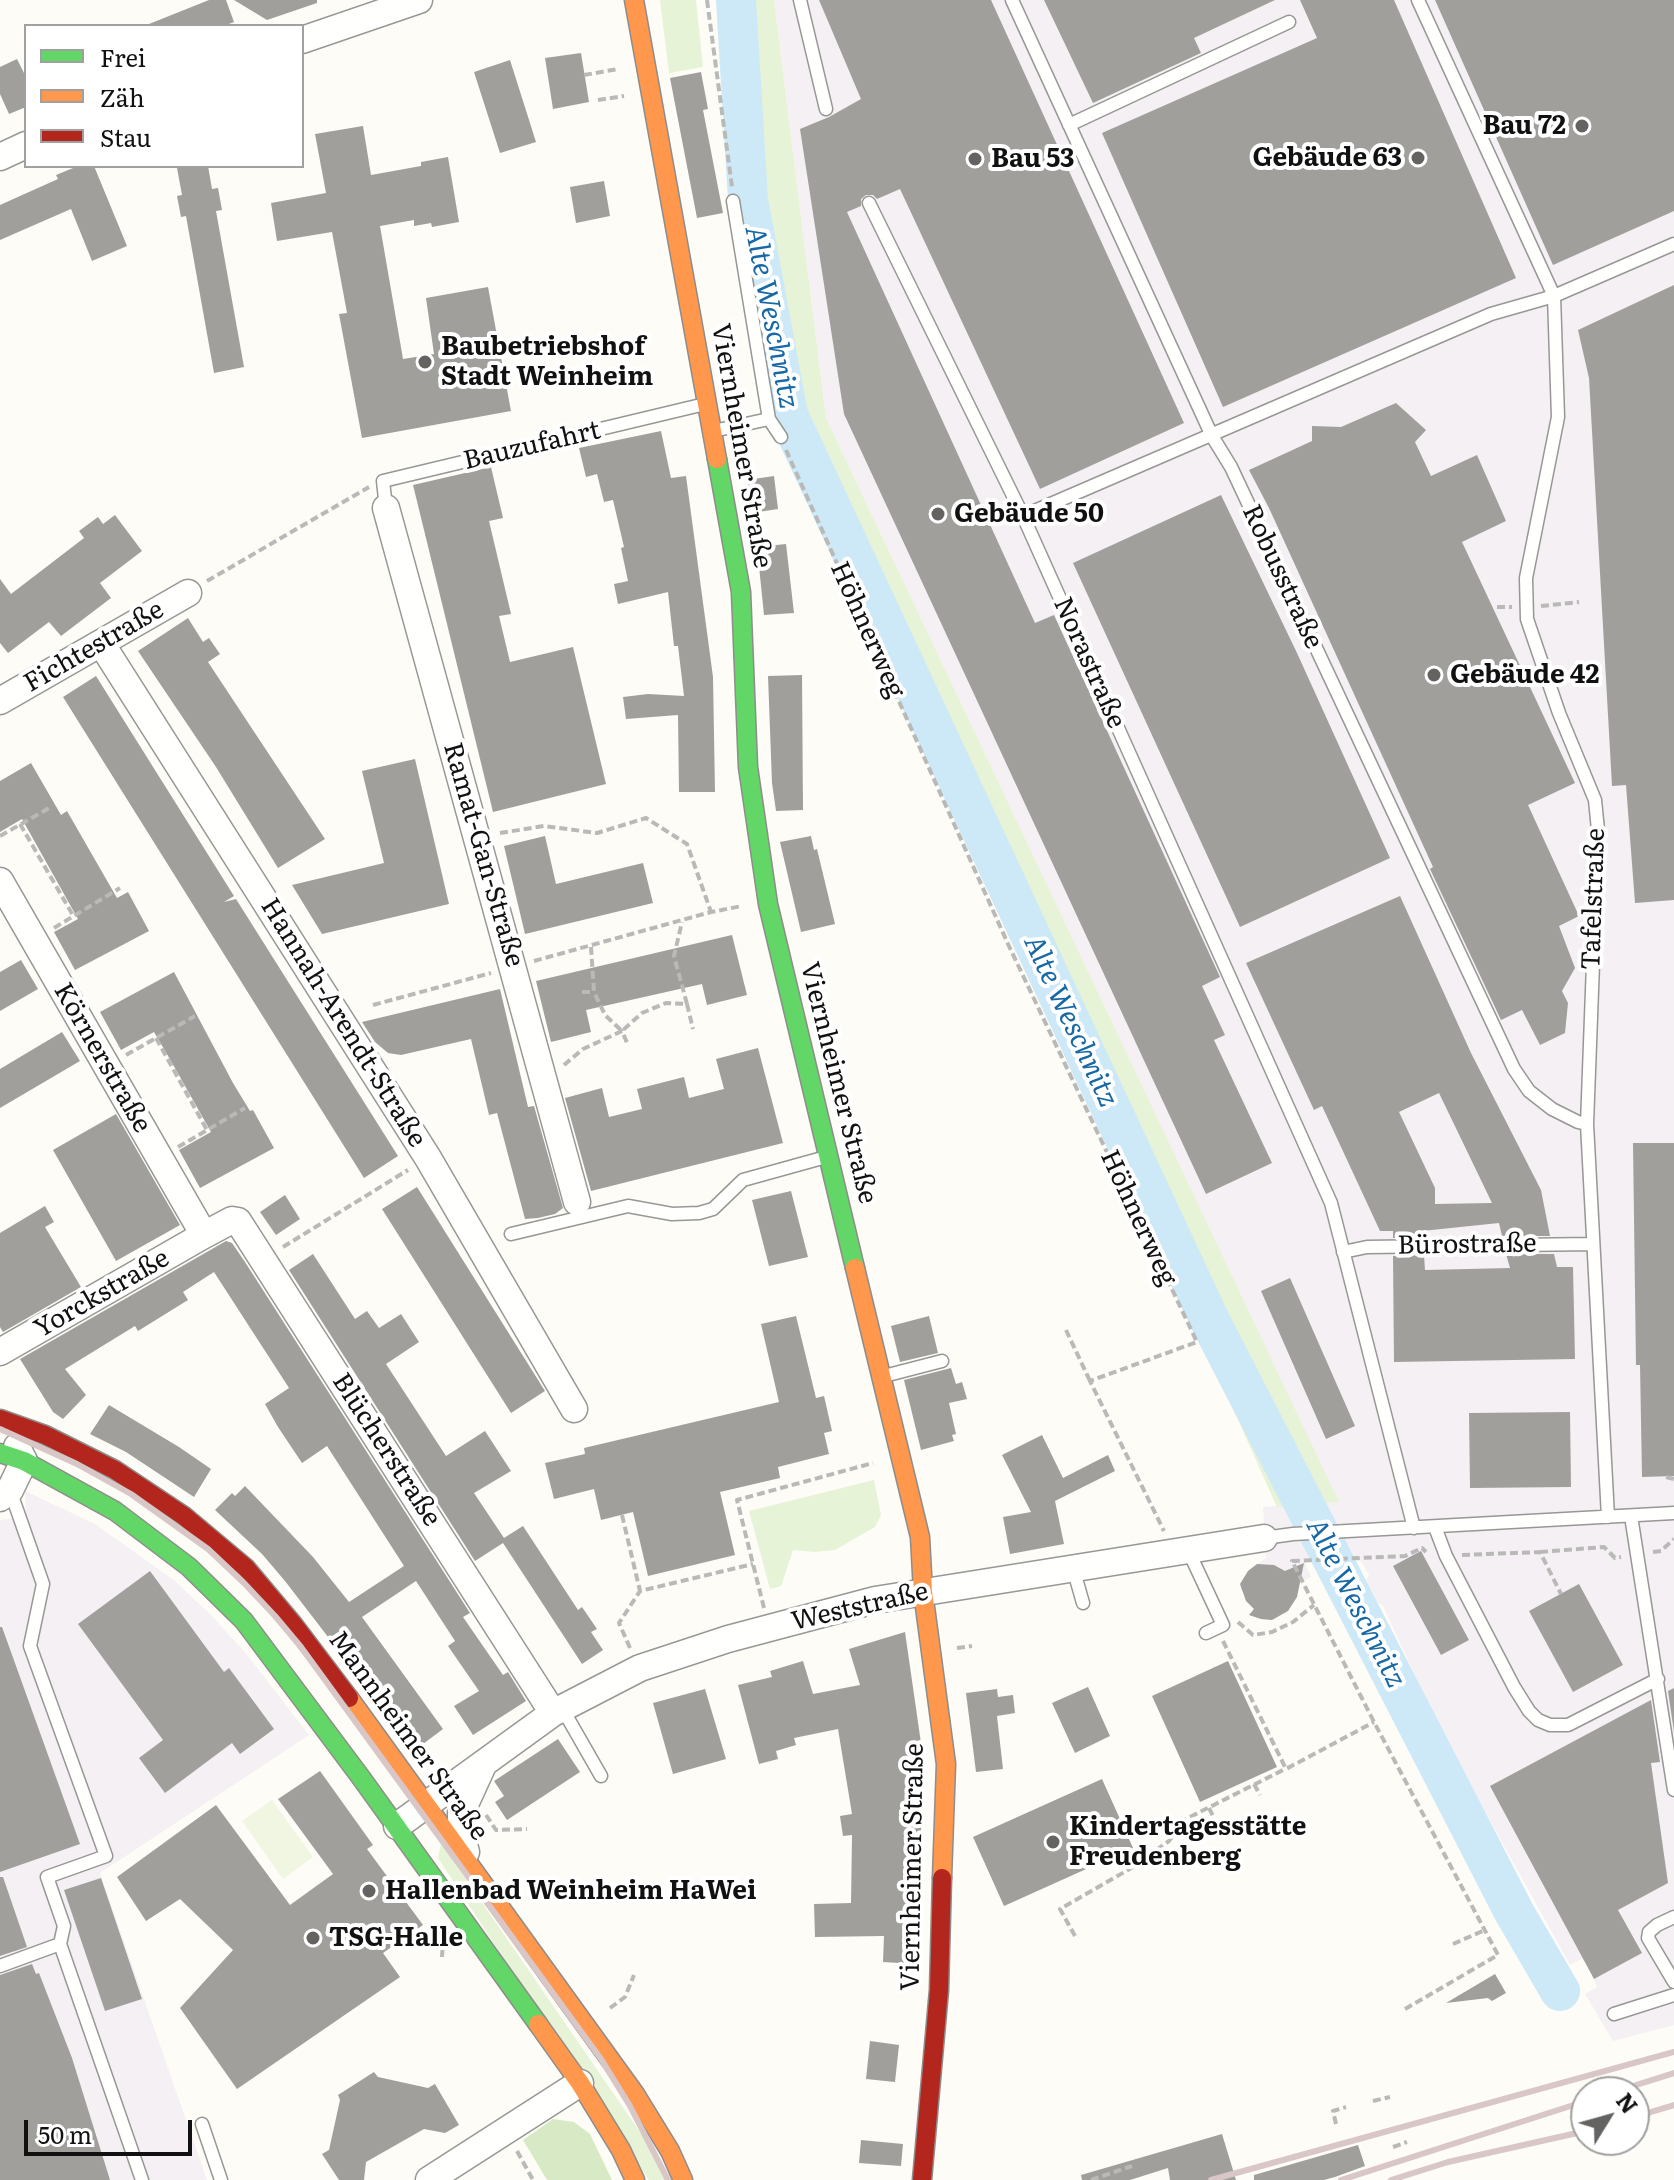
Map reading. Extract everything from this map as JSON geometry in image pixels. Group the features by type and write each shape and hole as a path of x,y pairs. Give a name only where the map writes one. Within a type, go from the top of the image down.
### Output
{"street":[{"path":"304,39 419,0"},
{"name":"Viernheimer Straße","path":"634,0 741,592 748,767 767,899 920,1537 923,1592 946,1764 939,1990 922,2180"},
{"path":"0,157 24,146"},
{"name":"Ramat-Gan-Straße","path":"386,508 577,1202"},
{"name":"Fichtestraße","path":"0,701 188,593"},
{"name":"Hannah-Arendt-Straße","path":"101,643 428,1158 574,1409"},
{"name":"Körnerstraße","path":"0,881 204,1235"},
{"name":"Blücherstraße","path":"204,1235 232,1220 238,1221 558,1710"},
{"name":"Yorckstraße","path":"0,1352 204,1235"},
{"path":"1,1418 12,1457 5,1494"},
{"name":"Mannheimer Straße","path":"1,1418 45,1435 115,1470 215,1539 246,1568 293,1624 427,1804 635,2094 670,2151 683,2180"},
{"path":"12,1457 115,1511 189,1567 221,1596 266,1646 580,2083 621,2150 635,2180"},
{"name":"Weststraße","path":"397,1826 558,1710 640,1668 769,1628 875,1600 1264,1538"},
{"path":"469,1862 461,1835 461,1813 484,1762"},
{"path":"429,2180 580,2083"}],"lane":[{"path":"800,0 826,109"},
{"name":"Robusstraße","path":"1012,0 1212,436 1231,467 1514,1069 1529,1091 1552,1109 1587,1124"},
{"path":"1418,0 1554,296"},
{"path":"1069,125 1289,22"},
{"path":"733,201 769,419 781,437"},
{"name":"Norastraße","path":"869,203 1023,516 1331,1203 1414,1528"},
{"path":"1023,516 1491,314 1554,296 1674,244"},
{"name":"Tafelstraße","path":"1554,296 1558,417 1526,578 1527,619 1559,713 1595,800 1598,830 1587,1124 1608,1517"},
{"name":"Bauzufahrt","path":"383,481 708,404"},
{"path":"713,431 769,419"},
{"path":"383,481 386,508"},
{"path":"511,1234 628,1206 672,1214 699,1213 713,1209 743,1180 829,1156"},
{"name":"Bürostraße","path":"1343,1252 1367,1247 1592,1244"},
{"path":"883,1376 942,1361"},
{"path":"5,1494 43,1584 30,1646 106,1856 47,1877 64,1926 60,1944 142,2180"},
{"path":"1264,1538 1674,1513"},
{"path":"1631,1516 1674,1790"},
{"path":"1435,1527 1446,1556 1514,1687 1538,1720 1550,1725 1568,1725 1658,1679"},
{"path":"1181,1551 1215,1629"},
{"path":"1073,1568 1083,1603"},
{"path":"558,1710 601,1776"},
{"path":"1674,1917 1657,1925 1649,1932 1648,1938 1674,1982"},
{"path":"0,1966 60,1944"},
{"path":"1614,2014 1674,1995"},
{"path":"202,2124 221,2180"}],"path":[{"path":"707,0 733,201"},
{"path":"584,75 611,71"},
{"path":"598,100 617,97"},
{"name":"Höhnerweg","path":"781,437 1008,944 1197,1342 1090,1381"},
{"path":"188,593 356,492 383,481"},
{"path":"0,836 51,807"},
{"path":"478,837 544,826 597,833 646,818 687,844 711,912"},
{"path":"20,824 74,917"},
{"path":"34,940 120,888"},
{"path":"373,1005 767,899"},
{"path":"682,922 674,956 693,1029"},
{"path":"591,946 594,992 605,1015 622,1031 628,1045"},
{"path":"582,992 594,992"},
{"path":"543,1081 583,1049 622,1031 642,1013 666,1003 687,1004"},
{"path":"106,1065 195,1016"},
{"path":"156,1038 207,1130"},
{"path":"160,1158 245,1108"},
{"path":"264,1259 428,1158"},
{"path":"1066,1330 1181,1551"},
{"path":"769,1628 737,1500 902,1455"},
{"path":"1666,1477 1674,1479"},
{"path":"622,1515 640,1591"},
{"path":"1405,2009 1498,1955 1292,1561 1405,1556 1422,1548 1430,1554 1446,1556 1604,1547 1615,1558 1661,1551 1674,1539"},
{"path":"1540,1552 1561,1594"},
{"path":"620,1626 640,1591 753,1564"},
{"path":"1286,1769 1215,1629 1234,1620 1253,1635 1272,1632 1293,1622 1314,1605"},
{"path":"1075,1936 1060,1909 1130,1872 1169,1841 1184,1820 1374,1722"},
{"path":"1254,1784 1260,1795"},
{"path":"1209,1807 1215,1820"},
{"path":"485,1814 496,1830 527,1829"},
{"path":"1169,1841 1172,1848"},
{"path":"1453,1944 1485,1930"},
{"path":"604,2011 625,1997 634,1975"},
{"path":"1373,2101 1390,2097"},
{"path":"1336,2124 1333,2111 1346,2107"},
{"path":"505,2131 533,2180"},
{"path":"1393,2147 1407,2142"},
{"path":"1091,2180 1132,2166"}],"shaded area":[{"path":"774,0 1674,0 1674,2025 1613,2041 1585,1994 1597,1987 1583,1958 1570,1965 1441,1732 1383,1606 1377,1602 1366,1580 1369,1575 1361,1561 1305,1563 1311,1577 1292,1586 1292,1591 1298,1591 1288,1611 1272,1620 1250,1615 1254,1608 1240,1588 1248,1571 1266,1558 1263,1507 1338,1501 826,418"},
{"path":"25,1491 95,1524 175,1581 248,1656 309,1735 100,1873 207,2180 0,2180 0,1520 26,1517"}],"green space":[{"path":"660,0 696,0 703,67 669,73"},
{"path":"720,0 774,0 826,418 1339,1502 1277,1507 1103,1118 1012,934 784,427"},
{"path":"874,1480 881,1515 875,1527 835,1550 793,1550 781,1586 770,1589 749,1511"},
{"path":"272,1800 313,1857 283,1879 242,1821"},
{"path":"441,1843 673,2180 649,2180 438,1858"},
{"path":"553,2119 574,2122 590,2134 612,2180 547,2180 523,2140"}],"building":[{"path":"209,0 226,0 234,22 229,24 149,24"},
{"path":"234,0 317,0 317,3 267,20"},
{"path":"819,0 991,0 1184,423 1040,489 900,189 877,199 866,195 861,199 861,206 847,212 1035,623 1054,615 1220,977 1202,986 1225,1035 1214,1040 1272,1163 1206,1194 844,414 800,129 861,99"},
{"path":"1044,0 1275,0 1194,38 1201,53 1093,103"},
{"path":"1300,0 1394,0 1516,278 1223,407 1102,133 1317,38"},
{"name":"Bau 72","path":"1435,0 1674,0 1674,211 1553,265"},
{"path":"581,53 589,102 553,109 545,58"},
{"path":"17,59 24,73 24,108 9,114 0,94 0,67"},
{"path":"510,60 536,142 500,153 474,72"},
{"path":"701,72 708,109 703,110 723,213 697,218 670,78"},
{"path":"363,126 371,175 421,166 421,162 448,157 459,222 432,227 431,223 414,226 414,220 380,226 403,359 434,354 426,298 488,287 511,411 362,438 339,314 347,313 332,232 277,241 271,203 326,193 315,134"},
{"path":"73,168 95,168 127,246 92,261 71,209 0,240 0,205 58,179 56,175"},
{"path":"177,168 208,168 212,189 218,188 222,210 216,211 244,367 214,373 186,216 181,217 177,196 182,195"},
{"path":"604,181 610,216 576,223 570,187"},
{"path":"1674,285 1674,900 1635,903 1626,785 1612,786 1589,378 1578,330"},
{"path":"1396,403 1426,430 1415,442 1431,476 1477,455 1506,521 1462,542 1575,783 1528,805 1579,916 1559,926 1575,968 1562,991 1568,1003 1565,1033 1540,1045 1522,1010 1501,1020 1249,470 1312,441 1312,426 1341,427"},
{"path":"661,431 671,478 686,476 713,677 715,792 679,792 678,715 626,719 623,697 648,694 684,696 678,646 674,646 668,592 618,604 614,584 628,581 613,500 604,502 597,474 586,477 579,448"},
{"path":"491,467 503,518 489,521 511,614 499,616 510,662 573,647 606,784 493,812 413,485"},
{"path":"774,476 778,509 752,513 747,480"},
{"path":"1221,495 1390,858 1240,927 1073,563"},
{"path":"115,515 142,551 100,583 111,598 61,636 49,622 8,653 0,643 0,579 11,594 84,538 79,531 98,517 103,524"},
{"path":"786,544 794,613 764,615 757,547"},
{"path":"188,618 203,642 209,638 220,654 208,662 325,839 278,868 216,767 138,651"},
{"path":"802,675 803,810 776,811 768,676"},
{"path":"96,676 234,896 224,902 236,899 398,1156 364,1178 63,697"},
{"path":"415,759 449,904 322,934 292,885 384,863 362,771"},
{"path":"31,763 61,815 67,811 117,898 128,892 149,931 75,970 54,932 78,919 22,819 0,832 0,781"},
{"path":"545,836 556,884 643,863 653,903 525,934 504,846"},
{"path":"811,836 835,924 801,932 780,842"},
{"path":"1400,896 1471,1053 1541,1190 1550,1236 1502,1236 1499,1223 1422,1231 1423,1237 1393,1238 1393,1231 1380,1231 1322,1106 1314,1110 1246,963","holes":["1439,1093 1492,1203 1435,1204 1435,1188 1399,1112"]},
{"path":"732,935 747,995 707,1005 702,984 586,1010 591,1032 551,1042 536,981"},
{"path":"21,960 38,989 0,1011 0,972"},
{"path":"174,972 233,1083 250,1111 253,1110 274,1148 200,1188 179,1150 211,1132 171,1061 154,1032 121,1050 100,1012"},
{"path":"500,989 528,1107 534,1106 563,1208 555,1214 538,1218 525,1219 497,1113 489,1115 471,1039 401,1055 388,1053 375,1042 362,1022"},
{"path":"62,1032 80,1061 0,1108 0,1069"},
{"path":"758,1048 783,1143 591,1191 565,1098 602,1088 609,1117 642,1109 637,1089 684,1077 689,1098 724,1089 716,1059"},
{"path":"116,1114 180,1225 116,1261 53,1150"},
{"path":"1633,1143 1674,1143 1674,1476 1642,1477 1640,1365 1636,1365"},
{"path":"417,1187 545,1391 511,1413 382,1209"},
{"path":"791,1191 808,1257 769,1266 752,1200"},
{"path":"285,1195 300,1219 276,1235 260,1212"},
{"path":"45,1206 54,1222 45,1227 81,1287 3,1332 0,1327 0,1233"},
{"path":"226,1241 232,1243 245,1262 470,1613 463,1617 503,1675 508,1672 526,1701 473,1735 454,1706 479,1691 448,1646 455,1641 416,1581 362,1617 443,1729 415,1750 285,1581 262,1554 215,1510 232,1493 235,1496 245,1486 313,1557 349,1602 404,1566 327,1446 302,1463 278,1427 265,1404 289,1388 214,1272 183,1292 188,1300 138,1331 135,1326 65,1369 86,1395 63,1419 53,1412 20,1359"},
{"path":"313,1254 355,1319 367,1311 379,1328 401,1314 419,1342 386,1364 446,1456 485,1431 511,1471 474,1493 504,1538 523,1526 578,1610 582,1607 597,1629 591,1632 603,1650 582,1664 503,1543 475,1561 289,1270"},
{"path":"1506,1254 1554,1254 1557,1267 1573,1267 1575,1359 1394,1362 1393,1256 1424,1255 1425,1270 1510,1268"},
{"path":"1290,1278 1355,1426 1326,1439 1261,1291"},
{"path":"796,1316 816,1398 824,1396 832,1431 824,1433 829,1454 778,1467 780,1478 720,1492 735,1555 648,1576 633,1512 601,1520 594,1489 554,1499 545,1463 585,1454 584,1448 779,1402 761,1324"},
{"path":"929,1316 938,1353 900,1362 891,1326"},
{"path":"951,1368 956,1384 962,1382 967,1399 949,1403 956,1434 952,1435 954,1441 921,1450 904,1380"},
{"path":"109,1405 211,1469 194,1497 126,1452 90,1434"},
{"path":"1570,1412 1571,1487 1470,1488 1469,1413"},
{"path":"1042,1435 1063,1478 1108,1455 1115,1471 1055,1501 1064,1544 1010,1554 1003,1517 1031,1512 1002,1455"},
{"path":"1421,1551 1469,1640 1441,1655 1393,1566"},
{"path":"1304,1563 1297,1597 1288,1611 1272,1620 1249,1615 1254,1609 1246,1601 1240,1584 1248,1571 1257,1564 1274,1565 1285,1571"},
{"path":"150,1571 224,1672 229,1668 274,1729 240,1754 232,1743 165,1793 139,1758 163,1740 78,1624"},
{"path":"1579,1584 1623,1665 1573,1692 1529,1611"},
{"path":"0,1627 80,1844 0,1872"},
{"path":"905,1632 924,1764 915,1964 883,1962 884,1936 815,1937 814,1904 851,1903 852,1835 843,1836 840,1816 852,1814 838,1729 794,1738 796,1745 776,1751 778,1759 759,1764 738,1685 772,1677 770,1671 803,1661 813,1694 860,1685 849,1649"},
{"path":"1228,1661 1277,1767 1200,1802 1152,1696"},
{"path":"1088,1687 1110,1736 1075,1753 1052,1703"},
{"path":"1674,1688 1674,1732 1668,1691"},
{"path":"705,1689 726,1759 673,1774 653,1703"},
{"path":"997,1689 998,1697 1013,1695 1015,1713 997,1716 1003,1769 976,1772 966,1693"},
{"path":"1651,1700 1660,1762 1651,1763 1668,1883 1618,1910 1642,1953 1594,1979 1490,1786"},
{"path":"558,1739 580,1772 507,1820 495,1802 504,1796 494,1781"},
{"name":"TSG-Halle","path":"320,1771 373,1845 367,1849 423,1925 383,1953 400,1977 237,2089 180,2008 233,1950 180,1899 146,1921 117,1877 216,1805 290,1905 333,1874 278,1799"},
{"name":"Kindertagesstätte Freudenberg","path":"1102,1779 1133,1848 1004,1906 973,1837"},
{"path":"0,1877 3,1877 27,1947 0,1956"},
{"path":"101,1878 142,1999 105,2011 64,1890"},
{"path":"32,1964 36,1974 39,1973 72,2058 110,2180 0,2180 0,1975"},
{"path":"1495,1974 1506,1993 1492,2001 1488,1998 1446,2003"},
{"path":"870,2041 899,2045 895,2082 866,2079"},
{"path":"374,2072 378,2077 428,2088 435,2084 459,2125 445,2133 424,2129 366,2162 364,2180 339,2180 322,2154 329,2150 340,2100 338,2095"},
{"path":"1222,2134 1236,2180 1170,2180 1168,2168 1130,2180 1082,2180 1081,2175"},
{"path":"861,2140 903,2144 901,2166 859,2163"},
{"path":"1358,2145 1365,2166 1335,2177 1324,2180 1254,2180 1254,2175"}],"waterway":[{"name":"Alte Weschnitz","path":"736,0 748,200 788,415 1209,1319 1514,1912 1560,1991"}],"railway":[{"path":"0,1429 77,1464 131,1494 208,1549 275,1616 301,1647 601,2059 630,2106 668,2180"},
{"path":"1211,2180 1674,2052"},
{"path":"1650,2081 1674,2073"},
{"path":"1650,2112 1674,2105"},
{"path":"1341,2180 1570,2106"},
{"path":"1391,2180 1448,2162 1570,2135"}],"traffic: fast":[{"path":"717,459 741,592 748,767 768,904 855,1268"},
{"path":"0,1453 24,1461 115,1511 189,1567 244,1621 538,2024"}],"traffic: slow":[{"path":"634,0 717,459"},
{"path":"855,1268 920,1537 923,1592 946,1764 942,1878"},
{"path":"349,1698 635,2094 670,2151 683,2180"},
{"path":"538,2024 580,2083 621,2150 635,2180"}],"traffic: jam":[{"path":"0,1419 45,1435 115,1470 184,1516 246,1568 349,1698"},
{"path":"922,2180 939,1990 942,1878"}],"place":[{"name":"Bau 72","path":"1582,126"},
{"name":"Gebäude 63","path":"1418,158"},
{"name":"Bau 53","path":"975,159"},
{"name":"Baubetriebshof Stadt Weinheim","path":"425,362"},
{"name":"Gebäude 50","path":"938,514"},
{"name":"Gebäude 42","path":"1434,675"},
{"name":"Kindertagesstätte Freudenberg","path":"1053,1842"},
{"name":"Hallenbad Weinheim HaWei","path":"369,1891"},
{"name":"TSG-Halle","path":"313,1938"}]}
